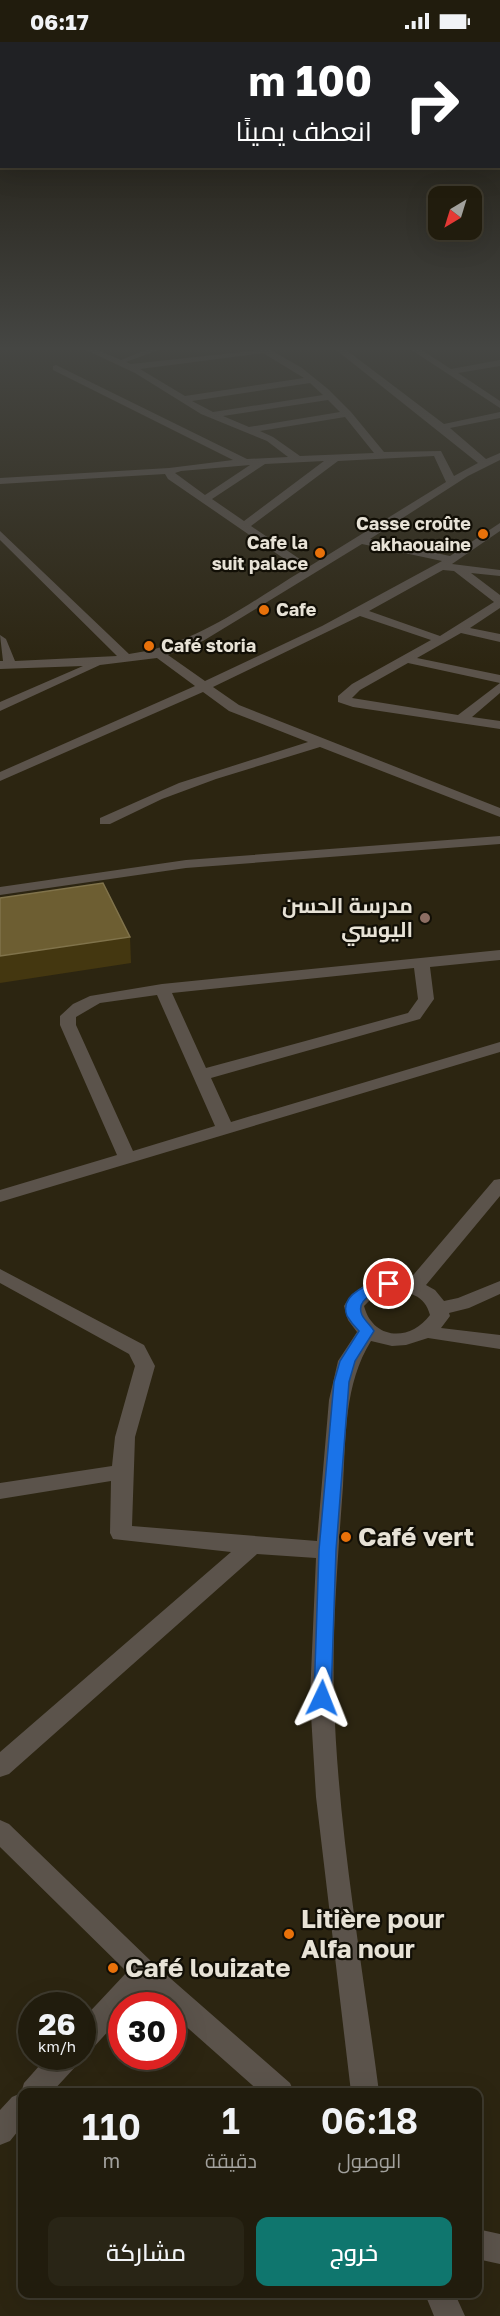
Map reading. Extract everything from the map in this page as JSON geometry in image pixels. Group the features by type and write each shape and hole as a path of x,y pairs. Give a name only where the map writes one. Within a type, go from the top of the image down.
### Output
{"street":[{"path":"231,455 245,462"},
{"path":"292,455 297,459"},
{"path":"0,481 169,471 245,462 356,455"},
{"path":"452,455 452,483"},
{"path":"464,455 483,462"},
{"path":"244,526 338,456"},
{"path":"0,639 5,665 104,661 159,654 199,638 483,462 500,456"},
{"path":"205,500 262,461"},
{"path":"169,471 172,477 310,571"},
{"path":"0,777 204,687 358,611 449,564 500,526"},
{"path":"0,534 126,658"},
{"path":"480,539 500,542"},
{"path":"358,540 449,564 500,573"},
{"path":"449,564 498,605 441,640 356,687 343,699 353,703 500,725"},
{"path":"358,611 441,640"},
{"path":"459,629 500,638"},
{"path":"159,654 234,708 500,813"},
{"path":"406,659 500,679"},
{"path":"0,707 104,661"},
{"path":"461,719 500,687"},
{"path":"105,821 143,800 191,781 322,742"},
{"path":"0,891 186,864 500,840"},
{"path":"127,1158 68,1025 68,1016 79,1007 96,999 162,989 500,955"},
{"path":"201,1075 414,1016 425,1007 428,999 421,963"},
{"path":"162,989 225,1128"},
{"path":"0,1196 500,1047"},
{"path":"414,1287 500,1184"},
{"path":"0,1275 102,1329 137,1350 142,1357 145,1366 125,1437 121,1533 252,1546 327,1550"},
{"path":"429,1332 440,1316 439,1308 434,1299 414,1287 389,1284 375,1286 358,1298 354,1306 354,1315 367,1331 392,1339 405,1340 429,1332 461,1339 500,1342"},
{"path":"439,1308 462,1304 500,1287"},
{"path":"364,2088 328,1797 322,1698 327,1550 342,1382 348,1361 367,1331"},
{"path":"0,1491 122,1473"},
{"path":"0,1767 252,1546"},
{"path":"0,1831 145,1972 276,2088"},
{"path":"96,2025 145,1972"},
{"path":"38,2088 54,2070"},
{"path":"0,2131 18,2111"},
{"path":"482,2245 500,2248"},
{"path":"442,2298 450,2316"}],"building":[{"path":"103,883 130,937 0,956 0,898"}],"place":[{"name":"Casse croûte akhaouaine","path":"483,534"},
{"name":"Cafe la suit palace","path":"320,553"},
{"name":"Cafe","path":"264,610"},
{"name":"Café storia","path":"149,646"},
{"name":"مدرسة الحسن اليوسي","path":"425,918"},
{"name":"Café vert","path":"346,1537"},
{"name":"Litière pour Alfa nour","path":"289,1934"},
{"name":"Café louizate","path":"113,1968"}],"route":[{"path":"322,1698 327,1550 342,1382 353,1350 367,1331 354,1315 354,1306 365,1291 375,1286 389,1284"}]}
